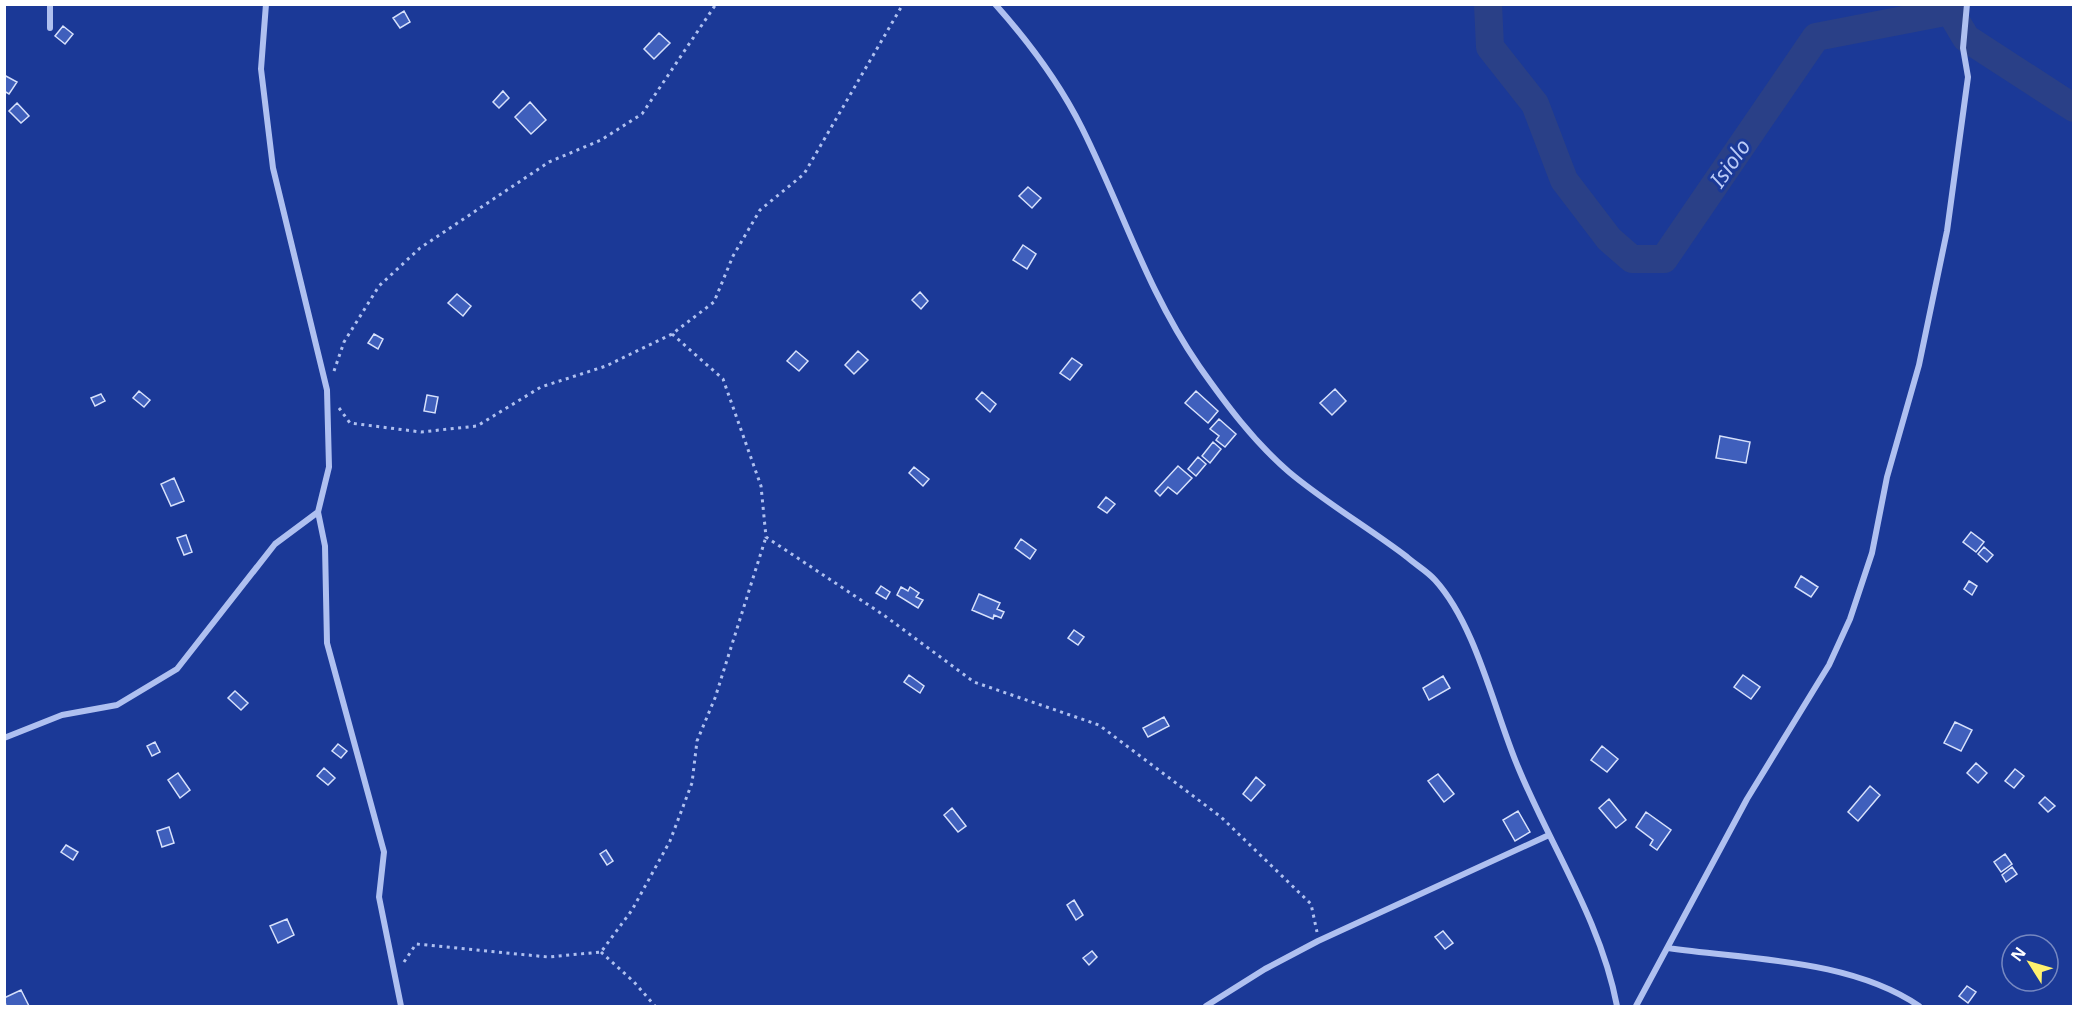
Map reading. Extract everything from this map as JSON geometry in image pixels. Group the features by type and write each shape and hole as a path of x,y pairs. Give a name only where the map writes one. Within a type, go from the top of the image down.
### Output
{"street":[{"path":"50,4 50,28"},
{"path":"266,4 261,69 273,168 327,390 329,467 318,512 325,546 327,643 384,852 379,897 396,972 401,1006"},
{"path":"995,4 1024,36 1059,87 1098,163 1138,259 1168,318 1200,367 1245,425 1291,473 1433,578 1446,594 1464,626 1518,767 1610,968 1617,1006"},
{"path":"1636,1006 1748,799 1829,665 1850,619 1872,553 1887,477 1919,365 1947,231 1968,77 1963,48 1967,4"},
{"path":"4,738 62,715 117,705 177,669 275,544 318,512"},
{"path":"1206,1006 1265,969 1318,941 1549,835"},
{"path":"1668,948 1840,972 1878,983 1919,1006"}],"path":[{"path":"716,4 642,114 601,140 549,162 420,248 379,286 344,342 327,390 350,423 421,432 477,426 541,387 606,366 672,334 714,302 733,256 760,210 804,174 903,4"},
{"path":"601,952 632,910 670,841 692,783 697,741 737,633 766,537 761,486 723,379 672,334"},
{"path":"766,537 885,616 974,682 1100,725 1221,817 1311,904 1318,941"},
{"path":"396,972 416,944 548,957 601,952 634,982 655,1006"}],"building":[{"path":"404,11 410,22 400,28 393,18"},
{"path":"63,26 73,34 65,44 55,36"},
{"path":"659,33 670,43 654,59 644,49"},
{"path":"4,75 17,82 9,94 4,91"},
{"path":"503,91 509,98 499,108 493,102"},
{"path":"530,102 546,120 531,134 515,117"},
{"path":"17,103 29,116 21,123 9,111"},
{"path":"1028,187 1041,198 1032,208 1019,196"},
{"path":"1023,245 1036,254 1027,269 1013,260"},
{"path":"920,292 928,301 921,309 912,300"},
{"path":"457,294 471,306 463,316 448,303"},
{"path":"374,334 383,339 378,349 368,343"},
{"path":"796,351 808,361 799,371 787,361"},
{"path":"858,351 868,360 854,374 845,365"},
{"path":"1072,358 1082,365 1070,380 1060,373"},
{"path":"1335,389 1346,401 1332,415 1320,403"},
{"path":"139,391 150,400 144,407 133,398"},
{"path":"1196,391 1218,411 1208,423 1185,403"},
{"path":"982,392 996,404 990,412 976,399"},
{"path":"101,394 105,401 95,406 91,398"},
{"path":"427,395 438,397 435,413 424,411"},
{"path":"1219,419 1236,434 1225,447 1216,440 1219,436 1210,429"},
{"path":"1720,436 1750,442 1746,463 1716,458"},
{"path":"1213,442 1221,449 1210,463 1202,456"},
{"path":"1198,457 1206,464 1196,476 1188,469"},
{"path":"1178,466 1192,478 1177,494 1168,487 1160,496 1155,491"},
{"path":"914,467 929,479 923,486 909,473"},
{"path":"174,478 184,501 171,506 161,484"},
{"path":"1106,497 1115,504 1107,513 1098,507"},
{"path":"1971,532 1984,542 1976,552 1963,542"},
{"path":"186,535 192,552 184,555 177,538"},
{"path":"1021,539 1036,550 1030,559 1015,548"},
{"path":"1984,547 1993,555 1987,562 1978,554"},
{"path":"1801,576 1818,587 1811,597 1795,587"},
{"path":"1969,581 1977,586 1972,595 1964,589"},
{"path":"881,586 890,592 886,599 876,593"},
{"path":"901,587 908,591 910,587 919,593 916,597 923,600 918,608 897,595"},
{"path":"979,594 1000,603 997,609 1004,612 1001,618 994,615 993,619 972,610"},
{"path":"1074,630 1084,637 1078,645 1068,638"},
{"path":"909,675 924,686 920,693 904,682"},
{"path":"1743,675 1760,687 1751,699 1734,687"},
{"path":"1443,676 1450,688 1429,700 1423,688"},
{"path":"235,691 248,703 241,710 228,698"},
{"path":"1164,717 1169,726 1148,737 1143,728"},
{"path":"1955,722 1972,730 1961,751 1944,743"},
{"path":"155,742 160,752 152,756 147,746"},
{"path":"338,744 347,751 341,758 332,751"},
{"path":"1602,746 1618,759 1607,772 1591,760"},
{"path":"1976,763 1987,773 1978,783 1967,773"},
{"path":"324,768 335,778 328,785 317,776"},
{"path":"2015,769 2024,776 2014,788 2005,781"},
{"path":"178,773 190,790 180,798 168,780"},
{"path":"1438,774 1454,794 1444,802 1428,781"},
{"path":"1256,777 1265,785 1251,801 1243,794"},
{"path":"1870,786 1880,795 1858,821 1848,812"},
{"path":"2045,797 2055,806 2048,812 2039,803"},
{"path":"1609,799 1626,820 1616,828 1599,808"},
{"path":"952,808 966,826 958,832 944,815"},
{"path":"1518,811 1530,832 1515,841 1503,820"},
{"path":"1646,812 1671,830 1657,850 1650,845 1653,840 1636,827"},
{"path":"169,827 174,843 162,847 157,831"},
{"path":"66,845 78,852 73,860 61,852"},
{"path":"606,850 613,861 607,865 600,854"},
{"path":"2005,854 2012,864 2001,872 1994,862"},
{"path":"2012,867 2017,874 2006,882 2002,875"},
{"path":"1074,900 1083,915 1076,920 1067,905"},
{"path":"287,919 294,935 278,943 270,926"},
{"path":"1443,931 1453,943 1445,949 1435,937"},
{"path":"1092,951 1097,957 1089,965 1083,958"},
{"path":"1967,986 1976,992 1968,1003 1959,996"},
{"path":"21,990 29,1006 6,1006 4,998"}],"waterway":[{"name":"Isiolo","path":"1488,4 1490,47 1535,104 1564,180 1609,239 1632,259 1664,259 1816,37 1950,11 1966,38 2074,108"}]}
